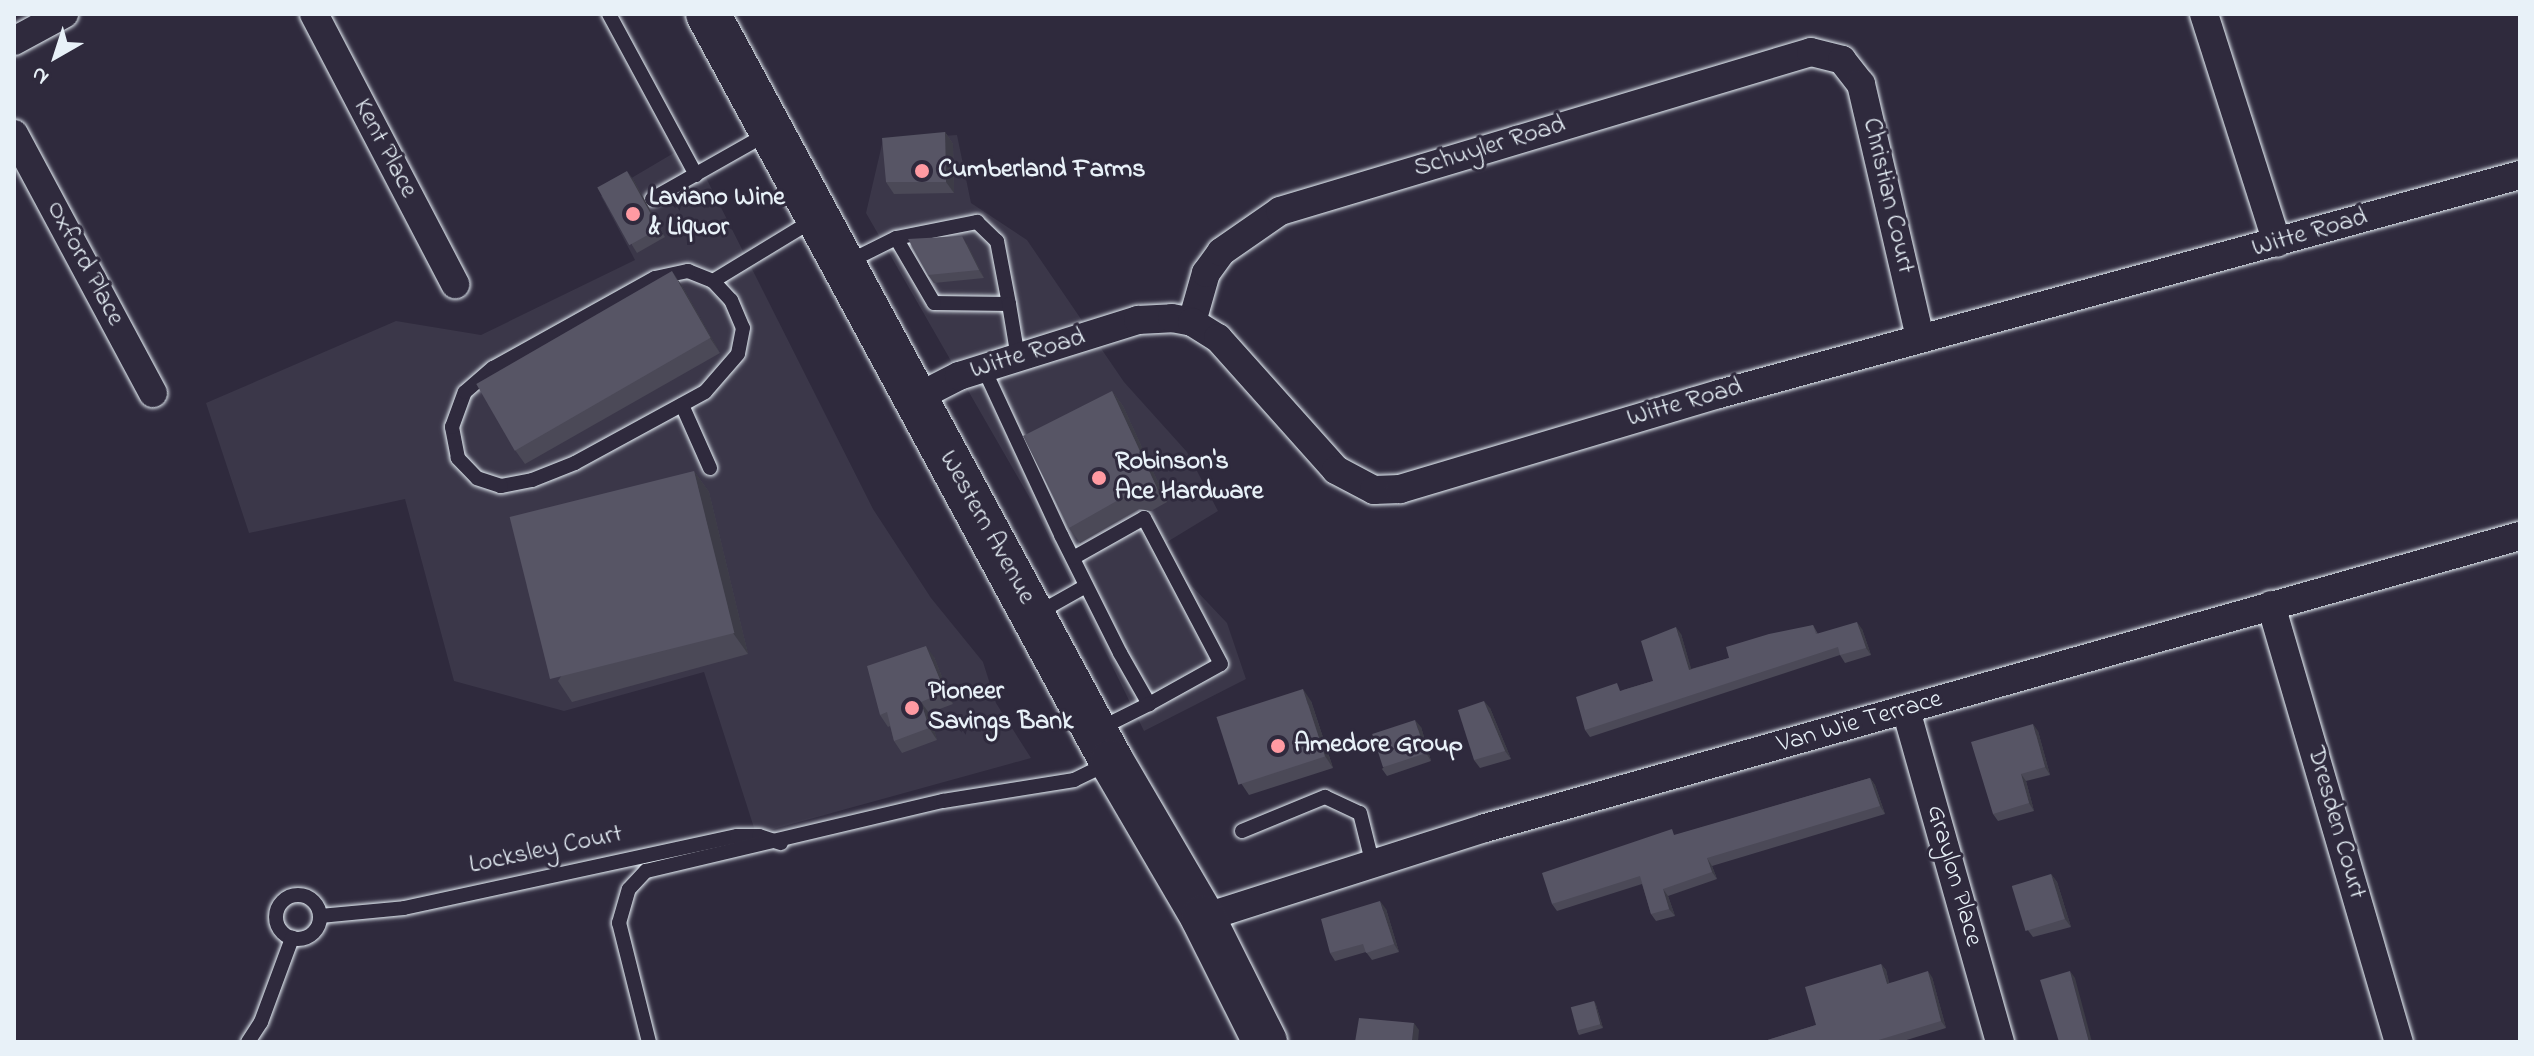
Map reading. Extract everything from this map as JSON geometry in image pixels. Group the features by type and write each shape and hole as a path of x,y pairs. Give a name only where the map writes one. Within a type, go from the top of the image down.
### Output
{"main road":[{"name":"Western Avenue","path":"708,14 1104,746 1203,918 1265,1042"}],"street":[{"path":"14,41 64,14"},
{"name":"Kent Place","path":"314,14 455,284"},
{"path":"2204,14 2277,243"},
{"name":"Schuyler Road","path":"1192,322 1206,273 1221,252 1280,211 1811,52 1842,60"},
{"name":"Christian Court","path":"1842,60 1861,84 1920,337"},
{"name":"Oxford Place","path":"14,134 153,393"},
{"name":"Witte Road","path":"914,399 984,369 1138,320 1158,317 1192,322 1236,357 1328,462 1374,490 1400,489 1920,337 2520,175"},
{"name":"Van Wie Terrace","path":"1203,918 1372,861 2520,536"},
{"name":"Dresden Court","path":"2271,605 2399,1042"},
{"name":"Graylon Place","path":"1906,710 2000,1042"}],"lane":[{"path":"609,14 696,175"},
{"path":"652,199 771,132"},
{"path":"713,281 818,217"},
{"path":"843,264 896,238 977,222 997,241 1018,358"},
{"path":"896,238 934,303 1009,304"},
{"path":"688,271 713,281 731,300 743,328 738,354 724,375 682,405 575,463 501,486 477,478 458,458 452,427 465,392 493,368 655,278 688,271"},
{"path":"984,369 1086,586 1149,704"},
{"path":"682,405 710,468"},
{"path":"649,1042 619,923 629,889 646,871 781,843 943,801 1074,780 1104,746 1149,704 1221,664 1144,518 1073,558"},
{"path":"1034,615 1086,586"},
{"path":"1242,831 1325,797 1360,813 1372,861"},
{"name":"Locksley Court","path":"320,916 404,908 737,836 759,836 781,843"},
{"path":"304,895 316,903 320,916 312,935 292,938 276,922 282,901 304,895"},
{"path":"248,1042 261,1022 292,938"}],"shaded area":[{"path":"957,135 971,203 1027,240 1124,382 1187,452 1218,511 1167,542 1172,565 1227,623 1246,679 1144,731 1031,500 866,213 883,140"},
{"path":"689,144 873,509 931,598 983,662 996,703 1031,758 756,834 704,672 564,711 454,681 405,499 249,533 206,403 396,321 481,335 635,260 601,196"}],"building":[{"path":"945,132 946,182 886,182 882,138"},
{"name":"Laviano Wine & Liquor","path":"627,171 659,229 629,245 597,187"},
{"path":"962,236 979,270 928,275 908,239"},
{"path":"672,271 710,338 515,451 476,384"},
{"name":"Robinson's Ace Hardware","path":"1112,391 1157,488 1141,496 1129,494 1069,528 1023,436"},
{"path":"694,471 734,633 550,679 510,517"},
{"path":"1857,622 1866,648 1840,655 1838,647 1585,730 1576,697 1617,683 1620,691 1653,681 1641,641 1676,627 1689,670 1729,658 1726,647 1769,634 1813,625 1816,634"},
{"name":"Pioneer Savings Bank","path":"926,646 945,692 921,702 929,728 894,741 887,712 880,715 867,666"},
{"name":"Amedore Group","path":"1303,689 1325,757 1238,785 1216,717"},
{"path":"1484,701 1505,751 1474,760 1458,710"},
{"path":"1415,720 1426,753 1383,767 1372,734"},
{"path":"2033,724 2045,767 2021,774 2029,803 1993,814 1971,742"},
{"path":"1870,778 1880,806 1707,858 1712,872 1663,889 1669,909 1651,914 1640,876 1552,904 1542,873 1672,829 1674,835"},
{"path":"2051,874 2065,919 2026,931 2012,886"},
{"path":"1380,901 1394,944 1366,953 1363,944 1330,953 1321,919"},
{"path":"1881,964 1887,984 1928,971 1941,1021 1872,1042 1761,1042 1816,1025 1805,987"},
{"path":"2070,971 2089,1042 2059,1042 2040,980"},
{"path":"1594,1001 1600,1024 1577,1030 1571,1007"},
{"path":"1359,1018 1414,1023 1412,1042 1355,1042"}],"place":[{"name":"Cumberland Farms","path":"922,171"},
{"name":"Laviano Wine & Liquor","path":"633,214"},
{"name":"Robinson's Ace Hardware","path":"1099,478"},
{"name":"Pioneer Savings Bank","path":"912,708"},
{"name":"Amedore Group","path":"1278,746"}]}
